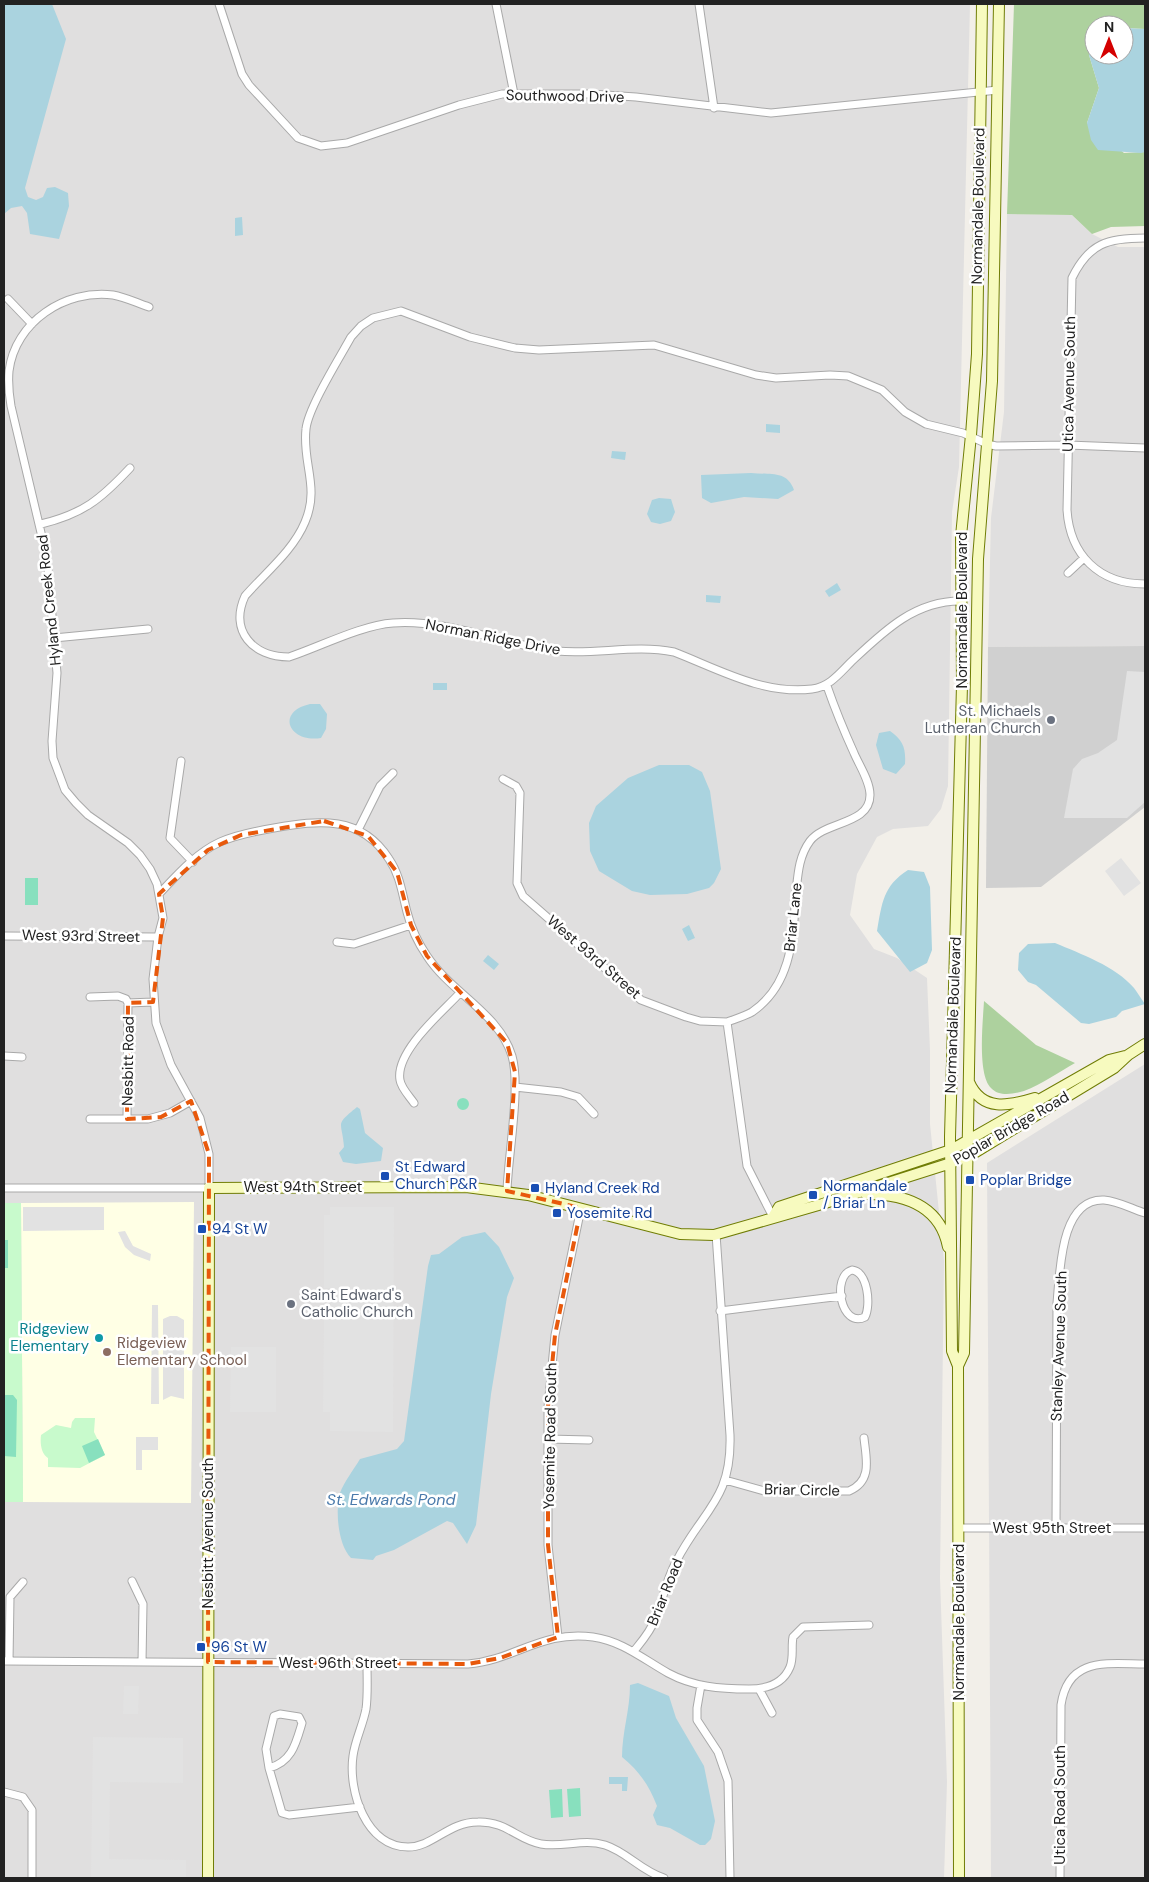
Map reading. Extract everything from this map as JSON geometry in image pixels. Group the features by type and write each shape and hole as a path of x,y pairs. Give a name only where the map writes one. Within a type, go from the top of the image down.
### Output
{"main road":[{"name":"Normandale Boulevard","path":"959,1878 958,1366 952,1351 951,1150 953,977 962,684 961,536 972,435 977,354 982,4"},
{"name":"Normandale Boulevard","path":"958,1366 964,1353 966,1143 978,559 992,381 999,4"},
{"name":"Poplar Bridge Road","path":"856,1188 951,1163 966,1156 1106,1073 1145,1044"},
{"name":"Poplar Bridge Road","path":"856,1188 966,1143 1109,1060 1128,1055"},
{"path":"968,1080 978,1097 1004,1105 1020,1103 1053,1092"},
{"name":"West 94th Street","path":"209,1188 434,1186 507,1191 680,1234 716,1234 773,1217 779,1206 856,1188"},
{"name":"Nesbitt Avenue South","path":"208,1878 209,1188"},
{"path":"856,1188 908,1198 918,1204 933,1218 946,1238 952,1265"}],"street":[{"name":"Southwood Drive","path":"219,4 238,62 249,86 298,138 309,144 334,146 481,98 514,94 636,97 714,108 771,113 998,90"},
{"path":"496,4 514,94"},
{"path":"699,4 714,108"},
{"name":"Utica Avenue South","path":"1084,558 1072,538 1068,524 1072,278 1082,260 1094,248 1114,239 1145,238"},
{"name":"Hyland Creek Road","path":"119,836 102,827 65,790 53,758 52,741 57,673 47,558 41,524 11,406 9,370 14,353 32,324 46,311 79,296 114,295 149,307"},
{"path":"8,299 32,324"},
{"name":"Norman Ridge Drive","path":"827,686 812,689 779,689 762,686 674,652 661,650 584,653 556,651 448,627 415,622 391,623 289,657 276,657 265,654 246,638 239,619 240,607 245,596 297,537 305,522 311,504 312,487 305,446 308,416 351,337 361,326 386,313 401,311 470,337 515,348 539,350 654,345 756,375 790,378 830,375 848,376 882,390 905,412 919,421 972,435 987,444"},
{"path":"987,444 1145,448"},
{"path":"41,524 70,516 87,508 103,496 130,468"},
{"path":"1068,572 1084,558 1111,578 1145,584"},
{"path":"827,686 880,635 901,618 937,603 960,602"},
{"path":"54,638 148,630"},
{"name":"Briar Lane","path":"727,1022 752,1012 776,987 783,974 792,945 798,872 805,850 811,840 821,832 859,816 865,811 869,803 869,787 836,713 827,686"},
{"path":"181,762 170,838 193,862"},
{"path":"358,830 380,786 393,774"},
{"name":"West 93rd Street","path":"503,779 510,781 520,792 517,883 523,896 641,1000 686,1017 727,1022"},
{"path":"159,894 193,862 220,842 263,830 324,821 339,823 358,830 380,846 397,872 411,925 427,956 442,976 459,994 489,1019 508,1043 515,1072 515,1087 507,1191"},
{"name":"Nesbitt Road","path":"119,836 140,855 150,869 159,894 163,918 158,937 153,1002 162,1044 170,1065 191,1101 206,1136 209,1154 209,1188"},
{"path":"337,942 354,944 411,925"},
{"name":"West 93rd Street","path":"4,936 158,937"},
{"path":"414,1103 400,1081 401,1063 410,1048 459,994"},
{"name":"Nesbitt Road","path":"90,997 118,996 126,999 128,1003 127,1119"},
{"name":"Nesbitt Road","path":"128,1003 153,1002"},
{"path":"727,1022 748,1166 773,1217"},
{"path":"4,1056 22,1057"},
{"path":"515,1087 561,1092 578,1097 594,1114"},
{"name":"Nesbitt Road","path":"90,1119 161,1117 191,1101"},
{"name":"West 94th Street","path":"4,1188 209,1188"},
{"name":"Stanley Avenue South","path":"1056,1528 1057,1303 1068,1229 1071,1219 1077,1211 1095,1201 1116,1203 1145,1213"},
{"name":"Yosemite Road South","path":"558,1637 549,1554 548,1439 550,1371 555,1335 580,1208"},
{"name":"Briar Road","path":"634,1651 655,1620 675,1562 710,1512 725,1480 730,1448 716,1234"},
{"path":"852,1270 860,1273 863,1277 867,1307 865,1317 855,1319 850,1317 846,1312 842,1296 844,1274 852,1270"},
{"path":"720,1311 842,1296"},
{"name":"Briar Circle","path":"725,1480 764,1491 849,1491 856,1488 866,1475 864,1438"},
{"path":"548,1439 589,1440"},
{"name":"West 95th Street","path":"959,1528 1145,1528"},
{"path":"132,1581 143,1604 142,1662"},
{"path":"6,1661 10,1597 23,1582"},
{"path":"634,1651 667,1672 701,1685 729,1689 759,1689 778,1683 785,1676 792,1657 793,1637 803,1627 869,1625"},
{"name":"West 96th Street","path":"6,1661 484,1663 534,1643 558,1637 594,1637 614,1642 634,1651"},
{"path":"367,1664 366,1708 353,1759 353,1777 360,1807 373,1830 386,1842 397,1846 419,1845 451,1827 464,1823 492,1823 508,1828 539,1844 551,1845 578,1841 605,1845 618,1850 641,1868 664,1878"},
{"name":"Utica Road South","path":"1060,1878 1062,1695 1066,1685 1081,1669 1103,1664 1145,1664"},
{"path":"701,1685 697,1720 718,1752 728,1781 730,1878"},
{"path":"759,1689 772,1713"},
{"path":"269,1768 279,1765 294,1750 302,1723 299,1717 280,1714 274,1716 266,1749 269,1768 282,1813 289,1816 360,1807"},
{"path":"4,1792 23,1797 32,1810 32,1878"}],"highlighted area":[{"path":"324,821 368,836 397,872 411,925 427,956 507,1043 515,1072 507,1191 581,1208 555,1335 548,1407 548,1545 558,1637 500,1658 468,1664 208,1662 209,1154 191,1101 161,1117 127,1119 128,1003 153,1002 163,918 159,894 208,850 241,835"}],"shaded area":[{"path":"4,4 970,4 959,467 952,512 948,786 941,809 928,826 893,829 877,837 857,874 850,915 874,949 897,958 927,978 930,1050 930,1124 944,1261 940,1578 947,1782 944,1878 4,1878"},
{"path":"1007,214 1072,215 1092,234 1118,247 1145,247 1145,646 988,647 991,518 1004,412"},
{"path":"1145,646 1145,807 1041,887 986,888 988,647"},
{"path":"1127,671 1145,672 1145,802 1127,818 1064,818 1073,769 1082,759 1098,753 1117,740"},
{"path":"1121,858 1141,883 1124,896 1105,871"},
{"path":"1145,1064 1145,1878 991,1878 987,1163"},
{"name":"Ridgeview Elementary School","path":"194,1202 191,1503 23,1502 21,1203"},
{"path":"23,1207 104,1207 104,1230 23,1231"},
{"path":"330,1207 394,1207 393,1432 330,1431 330,1412 323,1412 324,1320 331,1320 331,1288 324,1288 324,1215 330,1215"},
{"path":"125,1231 133,1246 151,1254 150,1261 134,1255 125,1247 118,1232"},
{"path":"152,1305 158,1305 159,1404 151,1404"},
{"path":"177,1316 184,1320 184,1399 171,1396 163,1400 163,1319"},
{"path":"231,1347 276,1347 276,1412 230,1412"},
{"path":"136,1437 158,1437 158,1450 142,1450 142,1470 136,1470"},
{"path":"124,1686 139,1686 138,1714 123,1714"},
{"path":"93,1737 183,1738 183,1783 110,1782 109,1859 186,1860 186,1878 91,1878"}],"green space":[{"path":"1014,4 1145,4 1145,29 1134,28 1134,15 1084,15 1084,65 1092,65 1099,88 1087,123 1124,153 1145,152 1145,226 1111,227 1092,234 1072,215 1007,214"},
{"path":"25,878 38,878 38,905 25,905"},
{"path":"984,1001 1036,1045 1075,1063 1024,1091 1007,1094 994,1091 987,1081 982,1060"},
{"path":"461,1098 465,1098 469,1104 465,1110 461,1110 457,1106 457,1102"},
{"path":"4,1203 21,1203 23,1502 4,1502"},
{"path":"4,1240 8,1240 8,1268 4,1268"},
{"path":"4,1395 13,1395 17,1400 16,1457 4,1456"},
{"path":"75,1418 95,1418 94,1432 105,1455 80,1468 48,1467 48,1458 41,1448 41,1435 56,1425 71,1428"},
{"path":"98,1439 105,1455 89,1463 82,1446"},
{"path":"580,1788 581,1816 569,1817 567,1789"},
{"path":"562,1789 563,1817 551,1818 549,1790"}],"water":[{"path":"4,4 52,4 66,39 25,188 28,197 36,200 43,197 47,188 55,187 68,193 69,206 59,239 30,234 27,213 22,206 11,208 4,214"},
{"path":"1134,28 1145,29 1145,152 1098,150 1091,140 1087,123 1099,88 1092,65 1134,65"},
{"path":"242,217 243,235 235,236 235,218"},
{"path":"766,424 780,425 780,433 766,432"},
{"path":"612,451 626,452 625,460 611,458"},
{"path":"751,473 782,476 787,479 794,490 778,499 744,497 711,503 702,498 701,475"},
{"path":"659,498 671,499 675,512 671,521 660,524 651,522 647,514 652,500"},
{"path":"837,583 841,590 829,597 825,591"},
{"path":"706,595 721,596 720,603 706,602"},
{"path":"433,683 447,683 447,690 433,690"},
{"path":"310,704 320,704 327,714 326,729 321,738 301,736 294,732 290,726 292,713"},
{"path":"890,731 901,741 905,753 905,764 896,774 883,769 876,745 879,733"},
{"path":"659,765 689,765 702,772 710,791 721,869 714,883 709,888 687,894 650,895 632,891 599,871 590,851 589,823 596,806 628,778"},
{"path":"908,870 924,872 930,887 932,950 927,963 910,972 877,931 885,896 893,882"},
{"path":"689,925 695,938 688,941 682,929"},
{"path":"1055,943 1097,961 1117,973 1134,988 1145,1004 1122,1011 1116,1017 1089,1024 1081,1023 1036,985 1028,982 1018,970 1019,953 1028,944"},
{"path":"488,955 499,964 494,970 483,961"},
{"path":"357,1107 360,1109 365,1133 383,1148 381,1161 356,1164 343,1162 339,1153 344,1147 342,1121"},
{"name":"St. Edwards Pond","path":"485,1232 499,1247 514,1278 507,1297 491,1394 476,1525 467,1544 453,1523 447,1521 394,1550 376,1556 373,1560 351,1558 340,1536 338,1509 340,1493 360,1459 397,1449 404,1441 431,1255 439,1254 462,1237"},
{"path":"638,1683 669,1696 676,1718 704,1766 715,1821 711,1839 705,1845 700,1845 670,1828 657,1825 653,1815 657,1806 651,1791 634,1768 622,1757 630,1685"},
{"path":"609,1777 628,1777 627,1791 622,1791 622,1784 609,1784"}],"place":[{"name":"St. Michaels Lutheran Church","path":"1051,720"},
{"name":"St Edward Church P&R","path":"385,1176"},
{"name":"Poplar Bridge","path":"970,1180"},
{"name":"Hyland Creek Rd","path":"535,1188"},
{"name":"Normandale / Briar Ln","path":"813,1195"},
{"name":"Yosemite Rd","path":"557,1213"},
{"name":"94 St W","path":"202,1229"},
{"name":"Saint Edward's Catholic Church","path":"291,1304"},
{"name":"Ridgeview Elementary","path":"99,1338"},
{"name":"Ridgeview Elementary School","path":"107,1352"},
{"name":"96 St W","path":"201,1647"}]}
